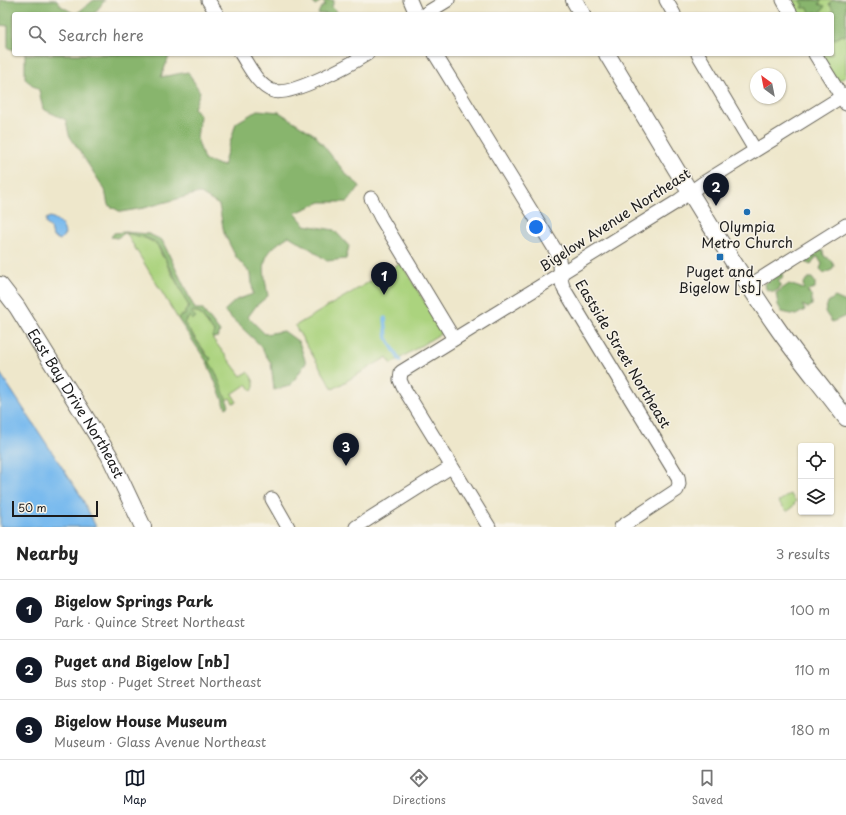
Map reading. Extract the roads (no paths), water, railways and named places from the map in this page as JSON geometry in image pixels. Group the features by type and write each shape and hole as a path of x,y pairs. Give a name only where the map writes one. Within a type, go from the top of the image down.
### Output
{"street":[{"path":"208,0 215,12"},
{"path":"410,0 415,12"},
{"path":"428,12 448,0"},
{"path":"574,0 581,12"},
{"path":"666,0 673,12"},
{"path":"783,0 790,12"},
{"path":"242,56 260,82 273,91 283,92 292,90 322,77 363,56"},
{"name":"Eastside Street Northeast","path":"436,56 556,251 561,264 560,274 564,290 678,477 679,484 677,490 621,527"},
{"path":"608,56 690,192 749,286 777,327 846,418"},
{"path":"699,56 755,150"},
{"path":"816,56 844,98"},
{"name":"Bigelow Avenue Northeast","path":"451,467 403,387 400,380 401,372 675,203 755,150 844,98"},
{"path":"371,198 381,218 454,339"},
{"path":"749,286 846,225"},
{"name":"East Bay Drive Northeast","path":"0,285 17,307 109,455 143,527"},
{"path":"356,527 451,467 489,527"},
{"path":"272,499 288,527"}],"water":[{"path":"50,217 58,221 63,228 65,234 60,240 53,237 51,228 46,224 46,219"},
{"path":"0,373 81,496 96,527 0,527"}],"waterway":[{"path":"385,318 387,338 400,361"}],"place":[{"name":"Puget and Bigelow [nb]","path":"716,206"},
{"name":"Olympia Metro Church","path":"747,212"},
{"name":"Puget and Bigelow [sb]","path":"720,257"},
{"name":"Bigelow Springs Park","path":"384,295"},
{"name":"Bigelow House Museum","path":"346,466"}]}
